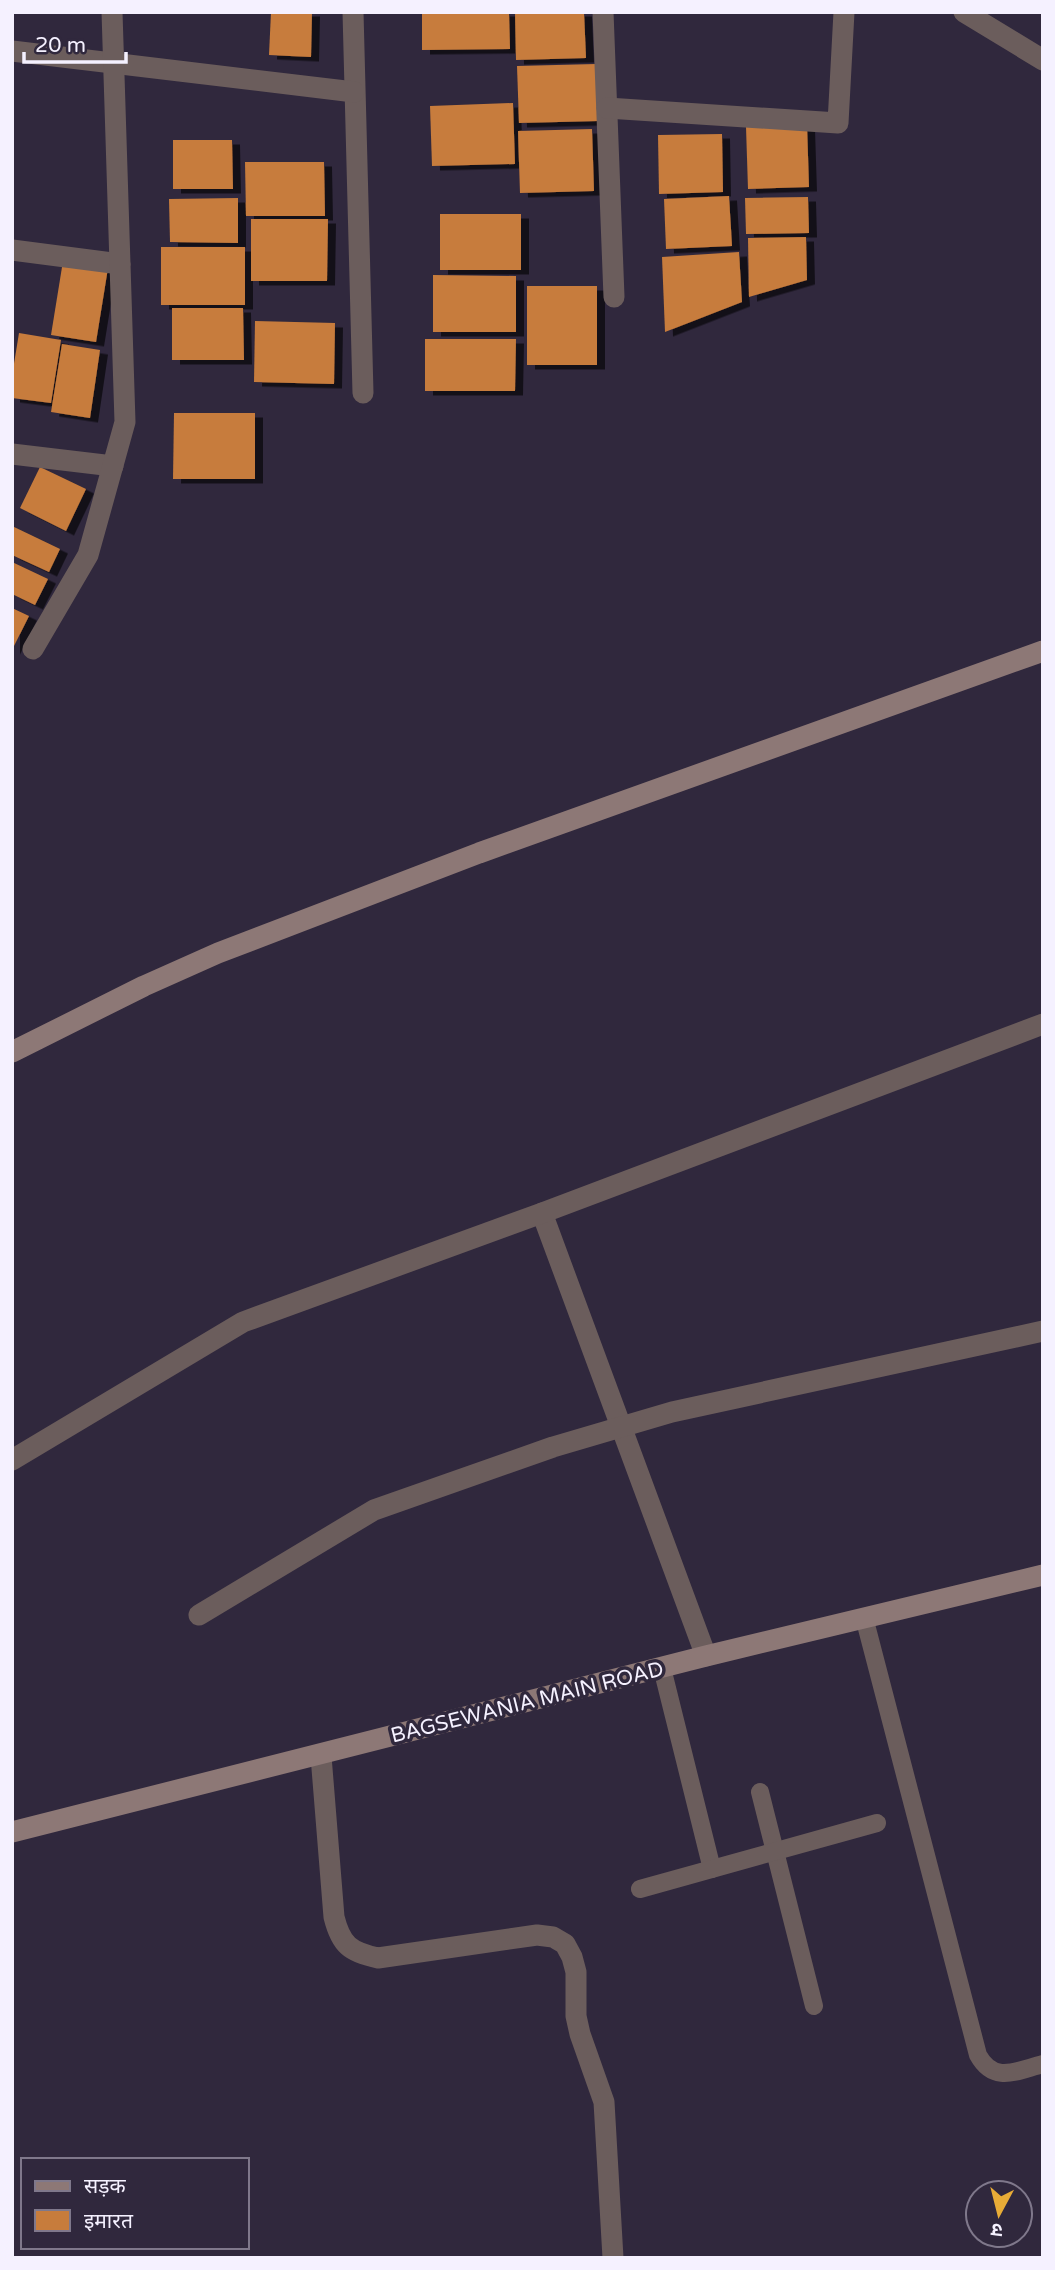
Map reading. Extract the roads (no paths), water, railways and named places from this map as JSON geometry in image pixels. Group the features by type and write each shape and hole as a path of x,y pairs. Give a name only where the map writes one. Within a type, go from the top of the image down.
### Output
{"street":[{"path":"33,649 88,555 125,422 112,12"},
{"path":"353,12 363,393"},
{"path":"603,12 614,297"},
{"path":"607,108 838,123 844,12"},
{"path":"974,15 1043,60"},
{"path":"12,51 354,92"},
{"path":"12,250 120,264"},
{"path":"12,454 113,466"},
{"path":"12,1052 144,986 218,953 479,853 1043,651"},
{"path":"12,1460 243,1322 542,1213 1043,1024"},
{"path":"542,1213 706,1656"},
{"path":"199,1615 374,1510 553,1447 672,1412 1043,1331"},
{"name":"BAGSEWANIA MAIN ROAD","path":"12,1832 321,1756 706,1656 1043,1575"},
{"path":"321,1756 334,1917 347,1946 359,1954 378,1958 537,1936 553,1937 565,1944 576,1972 576,2016 580,2034 604,2102 613,2258"}],"lane":[{"path":"864,1617 978,2054 984,2066 994,2073 1006,2073 1043,2064"},
{"path":"662,1668 712,1869"},
{"path":"760,1792 814,2006"},
{"path":"640,1889 877,1823"}]}
